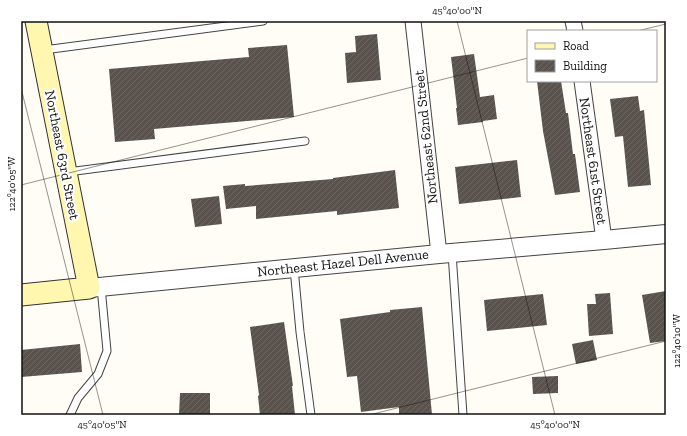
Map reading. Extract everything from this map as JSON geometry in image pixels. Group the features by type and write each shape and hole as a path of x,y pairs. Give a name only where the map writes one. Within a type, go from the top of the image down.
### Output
{"main road":[{"name":"Northeast 63rd Street","path":"36,21 66,172 95,288"},
{"name":"Northeast Hazel Dell Avenue","path":"21,295 95,288"}],"street":[{"name":"Northeast 62nd Street","path":"413,21 446,253"},
{"name":"Northeast 61st Street","path":"582,82 604,240"},
{"name":"Northeast Hazel Dell Avenue","path":"95,288 446,253 666,234"}],"lane":[{"path":"42,50 263,21"},
{"path":"66,172 305,141"},
{"path":"446,253 464,415"},
{"path":"294,268 300,332 311,415"},
{"path":"70,415 78,398 98,374 107,351 95,288"}],"building":[{"path":"377,34 381,80 347,83 345,53 356,52 355,36"},
{"path":"287,45 294,117 154,129 155,139 115,142 109,69 249,57 248,48"},
{"path":"474,54 480,97 494,95 497,119 458,125 451,57"},
{"path":"537,82 561,82 566,113 568,113 573,154 575,154 580,192 555,195 543,131"},
{"path":"638,96 640,111 644,110 651,185 628,187 623,136 615,137 610,99"},
{"path":"517,160 521,197 459,204 455,167"},
{"path":"395,170 399,208 337,215 337,211 256,219 256,206 226,209 223,186 245,184 245,186 333,179"},
{"path":"219,196 222,224 195,227 191,199"},
{"path":"666,291 666,341 650,343 642,295"},
{"path":"610,293 613,334 589,336 587,304 596,304 595,294"},
{"path":"543,294 547,325 487,331 484,300"},
{"path":"422,307 432,415 399,415 399,407 361,412 357,376 347,377 340,319 390,312 390,310"},
{"path":"284,322 293,386 295,415 260,415 259,395 250,327"},
{"path":"593,340 597,360 576,364 572,344"},
{"path":"80,344 82,372 21,377 21,350"},
{"path":"558,376 558,393 533,394 532,377"},
{"path":"180,393 210,393 210,415 179,415"}]}
